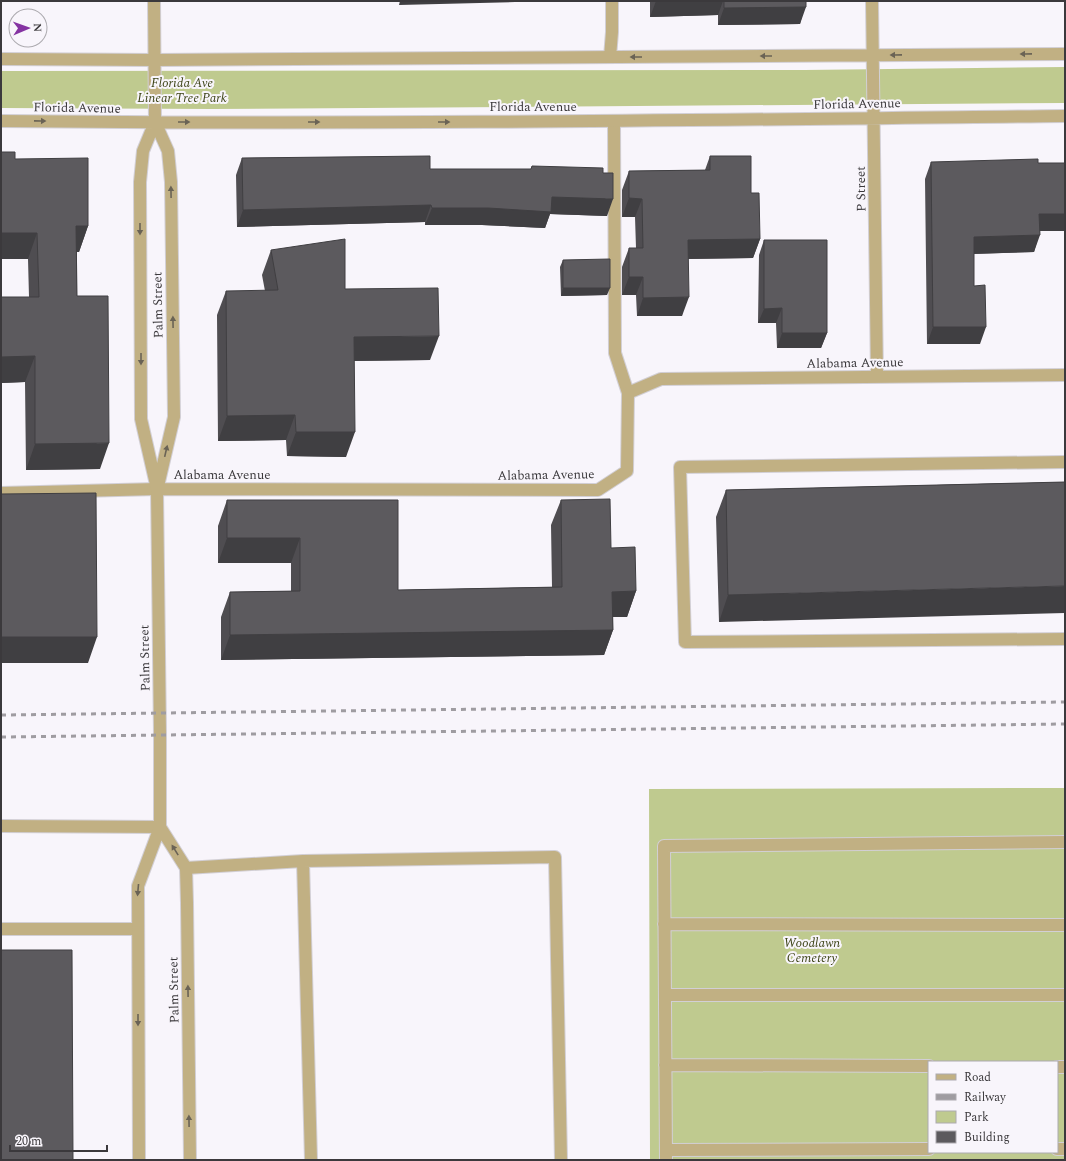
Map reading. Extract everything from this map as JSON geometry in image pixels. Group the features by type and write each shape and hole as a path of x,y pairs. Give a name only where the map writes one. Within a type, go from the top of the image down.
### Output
{"street":[{"name":"Palm Street","path":"139,1160 138,886 160,826 157,489 141,419 140,182 143,151 155,122 154,1"},
{"path":"610,57 612,1"},
{"name":"P Street","path":"872,1 878,377"},
{"path":"1,59 155,60 1065,54"},
{"name":"Florida Avenue","path":"1,121 614,121 1065,116"},
{"path":"614,121 615,353 628,393"},
{"name":"Palm Street","path":"155,122 168,151 171,182 174,409 174,417 157,489"},
{"name":"Alabama Avenue","path":"157,489 598,490 627,471 628,393 661,379 1065,375"},
{"path":"1065,462 680,467 685,642 1065,639"},
{"path":"1,493 157,489"},
{"path":"1,826 160,826"},
{"name":"Palm Street","path":"160,826 186,868 188,903 190,1160"},
{"path":"928,1149 666,1155 664,846 1065,842"},
{"path":"186,868 303,861 556,857 561,1160"},
{"path":"303,861 311,1160"},
{"path":"664,924 1065,925"},
{"path":"1,929 138,929"},
{"path":"665,995 1065,996"},
{"path":"665,1065 928,1066"}],"green space":[{"name":"Florida Ave Linear Tree Park","path":"1065,67 1065,103 213,109 1,108 1,71 804,70"},
{"name":"Woodlawn Cemetery","path":"1065,788 1065,1160 650,1160 649,789"}],"building":[{"path":"724,1 806,1 806,7 724,8"},
{"path":"1,152 15,152 15,159 88,158 88,226 76,226 77,296 108,296 109,443 35,444 35,356 1,357 1,297 39,297 37,233 1,233"},
{"path":"430,156 430,169 531,169 532,166 603,168 603,173 613,173 613,199 552,197 551,212 488,208 432,208 431,205 243,210 242,158"},
{"path":"710,156 751,156 751,193 759,193 760,239 688,240 689,297 643,298 643,277 629,277 629,248 643,248 642,199 629,198 629,171 710,170"},
{"path":"1038,159 1038,163 1065,163 1065,214 1039,214 1040,235 974,237 974,286 985,285 986,327 933,327 931,162"},
{"path":"345,239 345,289 438,288 439,336 354,337 355,432 296,432 295,415 227,416 226,291 278,290 271,250"},
{"path":"764,240 827,240 827,333 782,333 782,308 764,309"},
{"path":"610,259 610,288 563,288 563,260"},
{"path":"1065,482 1065,586 728,595 726,490"},
{"path":"96,493 97,637 1,637 1,494"},
{"path":"610,499 611,548 635,547 636,591 612,592 613,630 230,635 230,592 300,591 300,538 227,538 227,500 398,500 398,590 562,587 561,500"},
{"path":"1,950 72,950 73,1160 1,1160"}],"railway":[{"path":"1,715 1065,702"},
{"path":"1,737 1065,724"}]}
